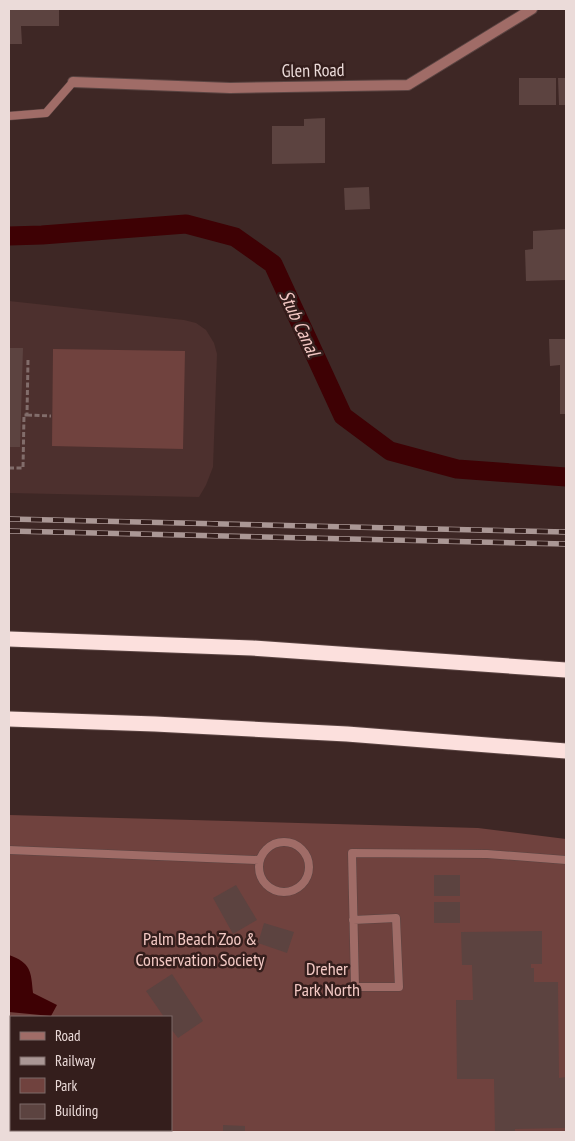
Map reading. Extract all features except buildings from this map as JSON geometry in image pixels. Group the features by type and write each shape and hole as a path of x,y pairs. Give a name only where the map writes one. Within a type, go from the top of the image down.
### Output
{"highway":[{"path":"9,639 262,649 566,670"},
{"path":"9,719 347,734 566,751"}],"street":[{"name":"Glen Road","path":"73,82 230,88 408,85 532,9"}],"lane":[{"path":"9,116 46,113 73,82"},
{"path":"279,842 288,842 295,845 306,855 308,872 301,885 294,890 275,891 265,884 260,876 259,860 265,850 272,845 279,842"},
{"path":"9,850 259,860"},
{"path":"353,920 396,918 399,987 355,987 353,920 352,853 487,854 566,860"}],"path":[{"path":"9,468 23,468 24,415 27,415 28,360"},
{"path":"27,415 51,416"}],"shaded area":[{"path":"9,301 184,320 196,323 206,330 214,343 217,354 213,467 199,497 9,493"},
{"path":"9,955 26,965 32,979 33,993 57,1005 51,1016 9,1012"}],"green space":[{"path":"53,349 185,351 183,449 52,446"},
{"name":"Dreher Park North","path":"9,815 478,828 566,839 566,1132 9,1132"}],"waterway":[{"name":"Stub Canal","path":"9,236 186,224 235,237 273,264 343,416 390,451 457,469 566,477"}],"railway":[{"path":"9,519 566,532"},
{"path":"9,531 566,544"}],"park label":[{"name":"Palm Beach Zoo & Conservation Society","path":"200,948"}]}
